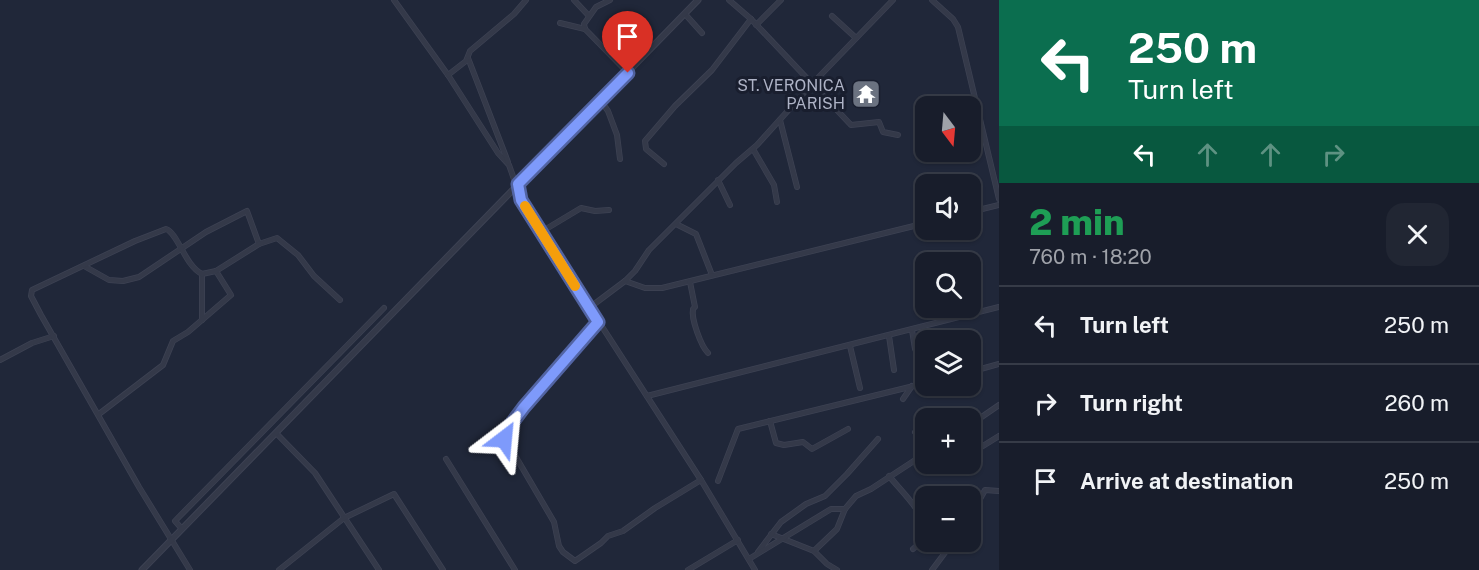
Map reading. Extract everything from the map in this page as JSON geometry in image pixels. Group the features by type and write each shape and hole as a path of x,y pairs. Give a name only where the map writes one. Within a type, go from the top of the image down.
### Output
{"street":[{"path":"394,0 448,75 498,153 509,165"},
{"path":"448,75 468,58 470,51 514,14 526,0"},
{"path":"574,0 589,16"},
{"path":"585,29 584,24 596,7 610,0"},
{"path":"142,570 698,0"},
{"path":"729,0 751,19 851,125 879,122 883,132 898,135"},
{"path":"756,25 781,0"},
{"path":"589,308 635,271 649,250 718,180 753,149 893,0"},
{"path":"932,0 953,18 958,27 999,196"},
{"path":"685,14 702,33"},
{"path":"832,16 856,38"},
{"path":"664,164 646,149 645,141 667,115 712,70 751,19"},
{"path":"560,23 585,29 628,73"},
{"path":"468,58 518,184 521,200 701,480 755,570"},
{"path":"601,101 608,111 617,135 620,159"},
{"path":"780,120 797,187"},
{"path":"753,149 774,185 777,202"},
{"path":"718,180 730,205"},
{"path":"981,209 999,205"},
{"path":"541,232 580,208 609,210"},
{"path":"83,266 109,280 123,281 138,277 206,232 247,211 259,244"},
{"path":"676,224 696,234 712,275"},
{"path":"625,281 645,288 662,288 915,226"},
{"path":"190,570 139,487 35,304 31,292 35,288 166,229 172,232 195,271 202,274 216,271 259,244 277,238 298,255 314,276 340,300"},
{"path":"99,414 163,365 173,341 188,332 231,295 216,271"},
{"path":"202,274 202,320"},
{"path":"690,282 695,307 692,316 701,345 708,353"},
{"path":"647,396 999,307"},
{"path":"182,529 175,521 384,308"},
{"path":"598,322 524,407 503,435 554,522 561,550 575,561 608,536 623,531 701,480"},
{"path":"912,330 915,349"},
{"path":"0,360 33,343 54,336"},
{"path":"889,336 894,370"},
{"path":"850,346 860,388"},
{"path":"981,369 999,364"},
{"path":"718,481 738,429 915,385"},
{"path":"903,399 912,386"},
{"path":"981,417 999,405"},
{"path":"770,421 776,443 784,445 803,442 812,449 848,429"},
{"path":"276,433 315,473 379,570"},
{"path":"981,447 999,436"},
{"path":"757,554 782,522 796,511 825,496 878,439"},
{"path":"446,459 515,570"},
{"path":"814,551 837,529 845,509 856,496 915,460"},
{"path":"889,476 915,507"},
{"path":"981,497 985,490 999,491"},
{"path":"279,570 344,518 394,494 443,570"},
{"path":"749,559 831,509 845,509"},
{"path":"771,534 814,551 826,564 837,570"},
{"path":"688,570 738,540"},
{"path":"932,570 946,552"}],"slow traffic":[{"path":"525,206 575,286"}],"place":[{"name":"ST. VERONICA PARISH","path":"866,94"}],"route":[{"path":"504,439 503,435 524,407 598,322 521,200 518,184 628,73"}]}
